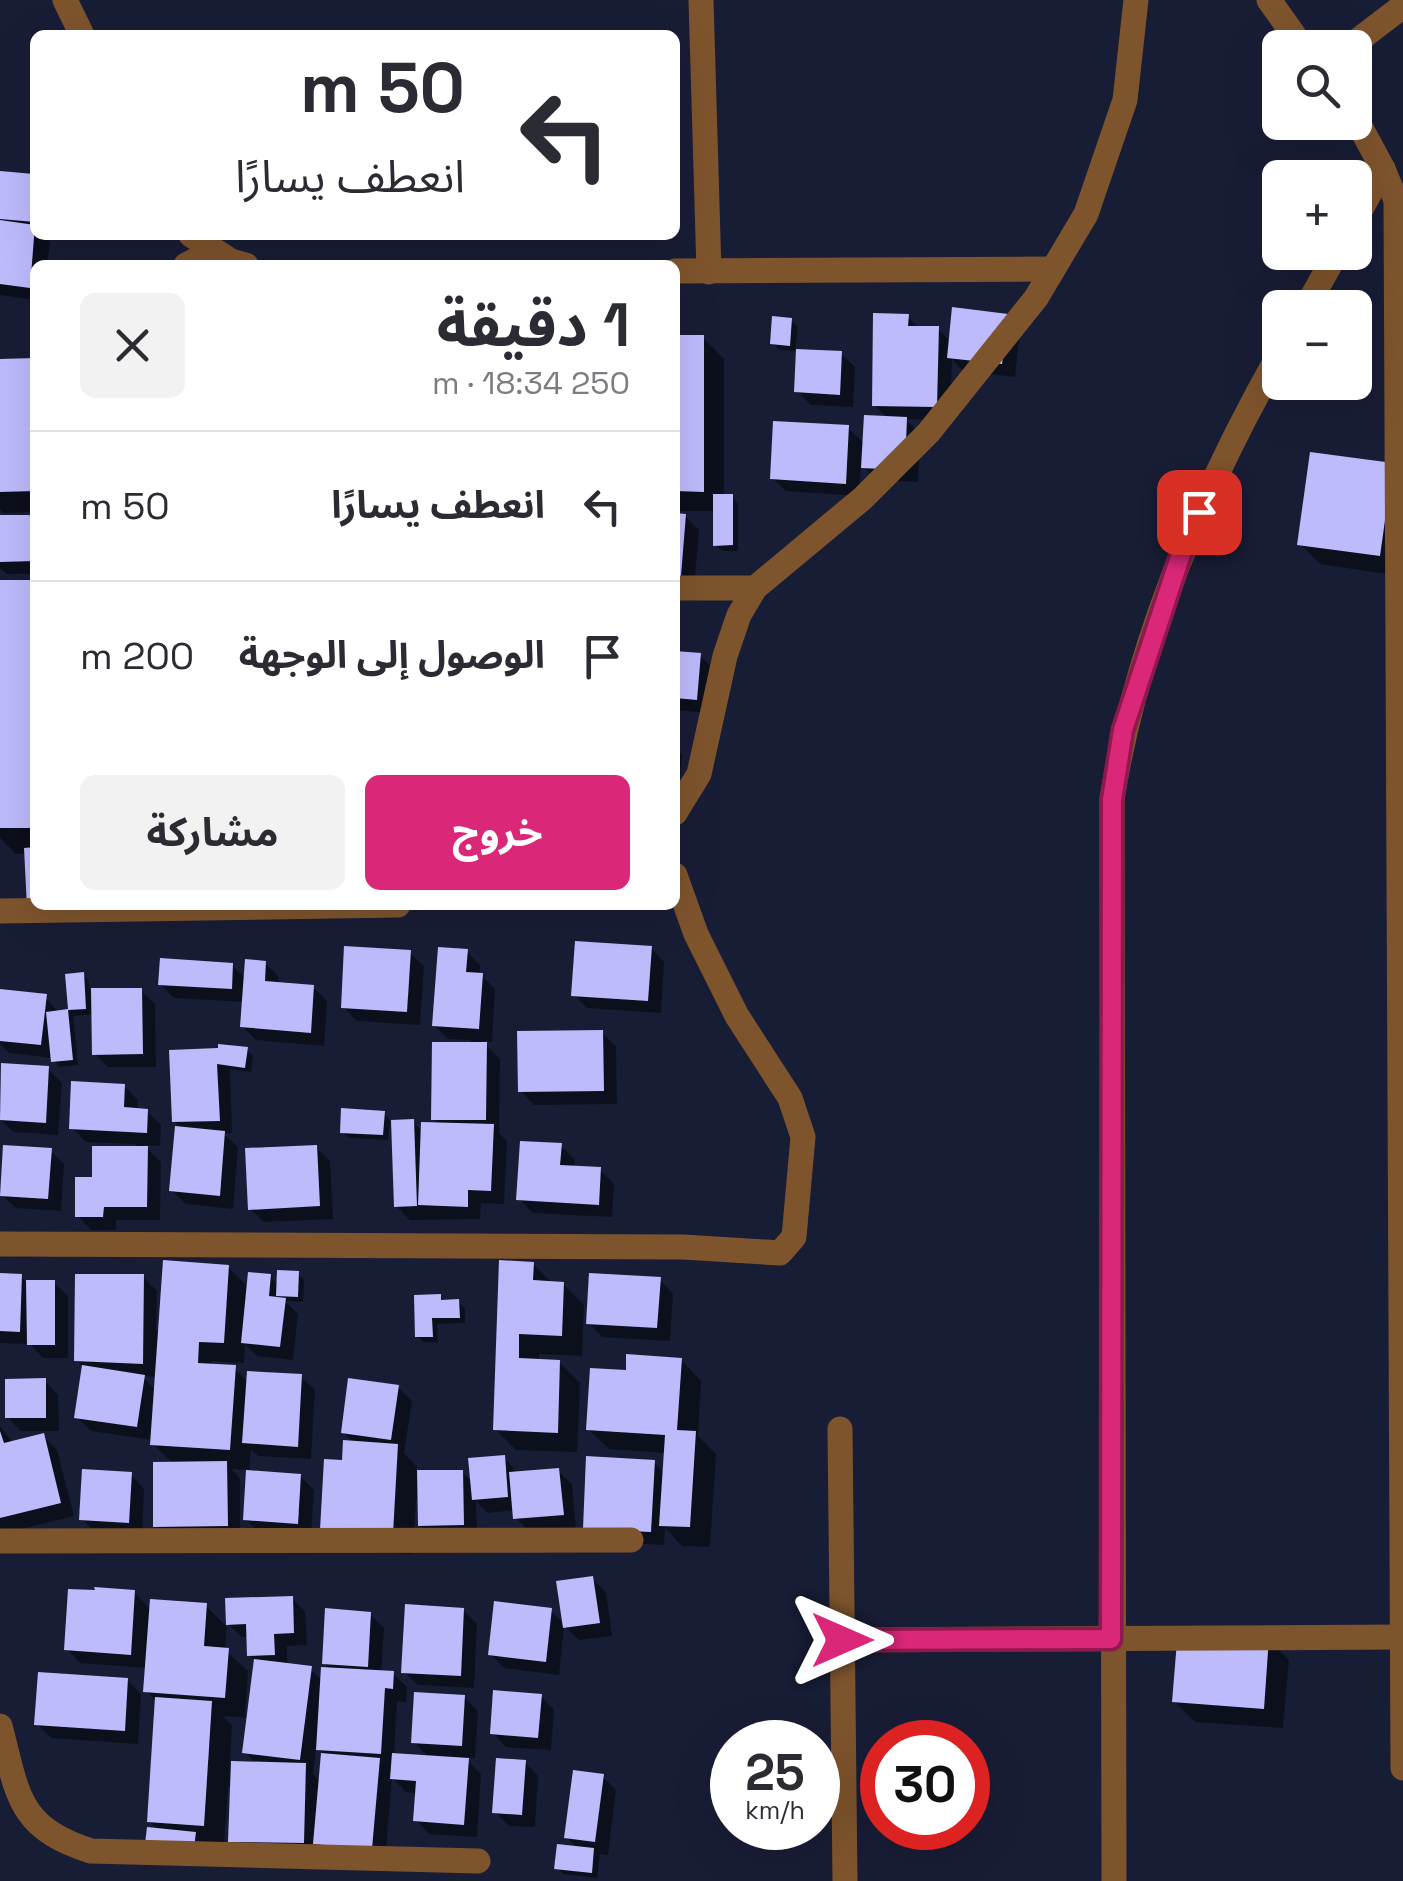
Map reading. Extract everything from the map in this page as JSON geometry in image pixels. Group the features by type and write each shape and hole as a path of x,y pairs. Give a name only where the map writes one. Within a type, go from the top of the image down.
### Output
{"street":[{"path":"65,0 80,30"},
{"path":"701,0 709,272"},
{"path":"680,805 699,774 725,656 738,614 754,588 862,498 929,432 1036,298 1086,214 1125,100 1136,0"},
{"path":"1269,0 1291,30"},
{"path":"1372,30 1403,6"},
{"path":"1367,140 1400,209 1403,1768"},
{"path":"1372,190 1383,170"},
{"path":"198,240 228,260"},
{"path":"196,260 214,251"},
{"path":"680,272 1054,269"},
{"path":"1114,1881 1112,800 1123,730 1185,542 1262,389"},
{"path":"680,588 754,588"},
{"path":"0,1244 683,1247 780,1252 794,1236 803,1138 790,1098 737,1016 696,934 680,889"},
{"path":"0,911 66,910"},
{"path":"840,1430 844,1881"},
{"path":"0,1542 630,1540"},
{"path":"842,1640 1402,1637"},
{"path":"0,1726 28,1816 59,1841 91,1850 478,1861"}],"building":[{"path":"0,171 30,174 30,222 0,219"},
{"path":"0,220 30,224 30,240 34,240 30,288 0,284"},
{"path":"952,307 1008,314 1002,364 947,358"},
{"path":"873,313 909,314 908,326 939,326 937,407 872,406"},
{"path":"772,316 792,318 790,346 770,344"},
{"path":"680,335 704,335 704,492 680,491"},
{"path":"796,349 842,351 840,395 794,392"},
{"path":"30,358 30,491 0,492 0,359"},
{"path":"864,415 907,417 905,470 861,468"},
{"path":"773,421 849,425 846,484 770,479"},
{"path":"1310,452 1393,463 1380,556 1297,545"},
{"path":"713,494 733,494 733,545 713,546"},
{"path":"680,513 686,514 680,588"},
{"path":"0,515 30,515 30,561 0,562"},
{"path":"0,580 30,580 30,828 0,828"},
{"path":"680,651 701,653 697,700 680,698"},
{"path":"30,847 30,907 27,907 24,848"},
{"path":"575,941 652,946 648,1001 571,996"},
{"path":"344,946 411,950 407,1012 341,1008"},
{"path":"438,947 468,949 466,972 483,973 479,1029 432,1026"},
{"path":"160,958 233,963 232,989 158,985"},
{"path":"245,959 266,961 265,981 314,985 311,1033 240,1027"},
{"path":"84,972 86,1009 68,1010 73,1060 51,1062 46,1012 68,1009 65,974"},
{"path":"91,988 142,988 143,1054 92,1055"},
{"path":"0,989 47,994 41,1045 0,1041"},
{"path":"603,1030 604,1091 518,1092 517,1031"},
{"path":"432,1042 487,1042 486,1120 431,1120"},
{"path":"218,1044 248,1047 245,1068 217,1064 220,1121 172,1122 169,1050 218,1048"},
{"path":"1,1063 49,1066 46,1123 0,1120"},
{"path":"71,1081 125,1084 124,1107 148,1109 147,1133 69,1129"},
{"path":"341,1108 385,1111 383,1135 340,1133"},
{"path":"414,1119 417,1206 394,1207 391,1120"},
{"path":"421,1122 494,1124 491,1191 468,1190 468,1207 418,1205"},
{"path":"175,1126 225,1131 220,1196 169,1191"},
{"path":"520,1141 562,1143 560,1165 601,1167 599,1205 516,1200"},
{"path":"3,1145 52,1148 48,1199 0,1196"},
{"path":"317,1145 320,1206 248,1210 245,1148"},
{"path":"92,1146 148,1146 147,1207 104,1207 103,1217 75,1217 75,1177 92,1177"},
{"path":"163,1260 229,1265 224,1343 199,1342 198,1363 236,1365 230,1450 150,1445"},
{"path":"499,1260 534,1262 533,1280 564,1282 562,1336 519,1334 519,1358 560,1360 558,1433 493,1430"},
{"path":"277,1270 299,1271 298,1297 276,1296"},
{"path":"248,1272 271,1274 269,1296 286,1298 280,1347 241,1343"},
{"path":"0,1273 22,1274 20,1332 0,1331"},
{"path":"589,1273 661,1277 657,1328 586,1324"},
{"path":"75,1274 144,1274 143,1364 74,1361"},
{"path":"26,1280 55,1280 55,1345 27,1345"},
{"path":"441,1294 441,1300 459,1299 460,1318 432,1318 433,1337 415,1337 414,1295"},
{"path":"626,1354 682,1358 677,1430 696,1431 690,1527 659,1526 665,1435 586,1430 590,1368 626,1370"},
{"path":"82,1365 145,1375 137,1427 74,1418"},
{"path":"247,1371 302,1374 298,1447 242,1443"},
{"path":"46,1378 46,1418 5,1418 5,1379"},
{"path":"348,1378 399,1385 391,1440 341,1433"},
{"path":"0,1431 4,1443 44,1433 61,1503 0,1518"},
{"path":"343,1440 398,1444 393,1534 320,1530 324,1459 342,1460"},
{"path":"505,1455 508,1497 472,1500 468,1458"},
{"path":"586,1456 655,1460 651,1532 583,1529"},
{"path":"227,1461 228,1526 153,1527 153,1462"},
{"path":"559,1468 564,1515 513,1519 509,1472"},
{"path":"82,1469 132,1472 129,1523 79,1520"},
{"path":"246,1470 301,1474 298,1524 243,1520"},
{"path":"417,1470 463,1470 464,1525 418,1526"},
{"path":"593,1576 600,1623 563,1628 556,1581"},
{"path":"94,1587 135,1590 131,1655 64,1650 68,1589 95,1590"},
{"path":"293,1596 294,1633 274,1634 275,1655 247,1656 246,1624 226,1625 225,1598"},
{"path":"150,1599 207,1603 204,1646 229,1648 225,1698 143,1692"},
{"path":"494,1601 552,1608 546,1662 488,1655"},
{"path":"405,1604 464,1608 461,1676 401,1673"},
{"path":"325,1608 371,1612 368,1667 322,1664"},
{"path":"1178,1629 1269,1637 1264,1709 1172,1702"},
{"path":"254,1659 312,1666 300,1760 242,1753"},
{"path":"321,1667 394,1671 393,1689 385,1688 381,1754 316,1750"},
{"path":"38,1672 128,1678 125,1731 34,1725"},
{"path":"493,1690 542,1694 538,1738 490,1734"},
{"path":"414,1692 465,1695 462,1746 411,1743"},
{"path":"155,1697 212,1701 204,1826 147,1822"},
{"path":"321,1753 380,1758 372,1849 313,1844"},
{"path":"392,1753 469,1758 464,1825 413,1821 416,1781 390,1779"},
{"path":"496,1758 526,1760 522,1815 492,1813"},
{"path":"231,1761 306,1763 304,1843 228,1842"},
{"path":"573,1770 604,1774 595,1842 564,1838"},
{"path":"147,1827 196,1832 194,1848 145,1844"},
{"path":"557,1844 594,1848 592,1873 554,1869"}],"route":[{"path":"842,1640 1111,1639 1112,800 1123,730 1185,542 1199,512"}]}
